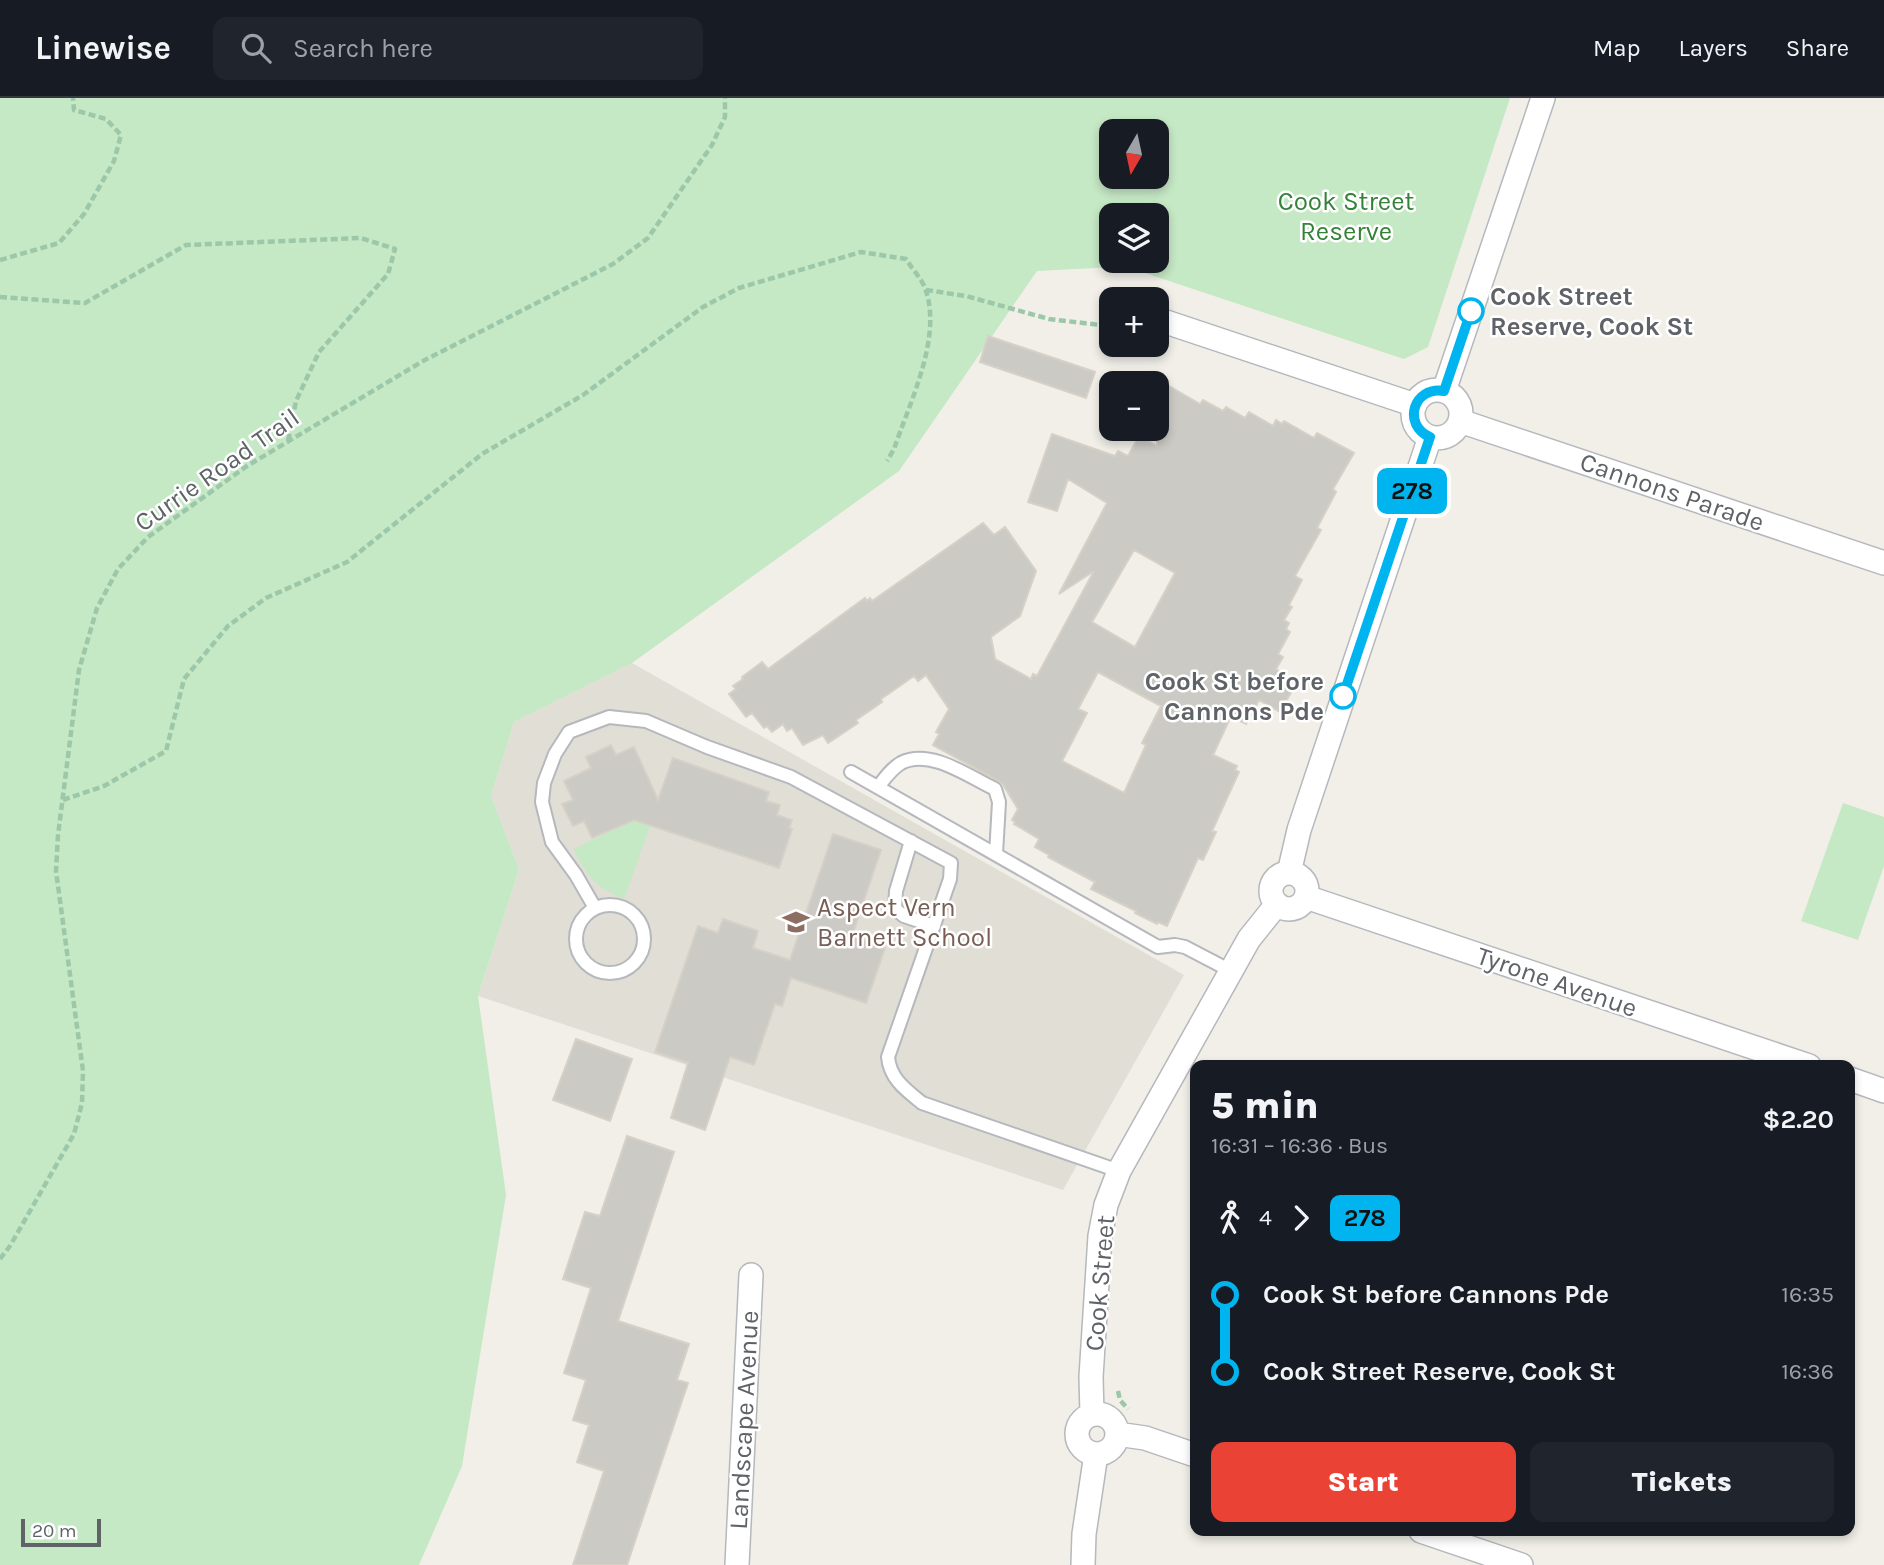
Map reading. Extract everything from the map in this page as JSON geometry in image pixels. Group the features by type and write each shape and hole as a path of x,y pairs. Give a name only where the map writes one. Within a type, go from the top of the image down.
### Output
{"street":[{"path":"1444,391 1543,98"},
{"path":"1169,323 1415,405"},
{"path":"1444,391 1453,395 1457,401 1460,421 1452,433 1438,438 1430,437 1415,423 1415,405 1426,393 1444,391"},
{"name":"Cannons Parade","path":"1460,421 1884,563"},
{"path":"1289,873 1299,830 1430,437"},
{"path":"1289,873 1304,881 1307,886 1306,897 1293,909 1277,904 1272,893 1272,887 1279,877 1289,873"},
{"name":"Tyrone Avenue","path":"1306,897 1791,1060"},
{"name":"Cook Street","path":"1092,1414 1091,1377 1100,1236 1106,1205 1119,1171 1231,971 1250,939 1277,904"},
{"path":"1855,1081 1884,1091"},
{"name":"Landscape Avenue","path":"737,1565 751,1275"},
{"path":"1099,1413 1114,1423 1116,1440 1108,1451 1089,1453 1079,1445 1076,1433 1081,1420 1092,1414 1099,1413"},
{"path":"1117,1434 1146,1438 1190,1453"},
{"path":"1083,1565 1087,1511 1096,1454"},
{"path":"1436,1536 1521,1565"}],"lane":[{"path":"595,908 576,874 552,842 542,802 544,783 555,754 569,732 609,717 646,721 707,747 791,777 951,863 950,878 887,1057 889,1067 901,1086 922,1103 1119,1171"},
{"path":"878,787 891,770 915,759 938,761 995,789 999,802 996,854"},
{"path":"851,772 1158,947 1185,947 1231,971"},
{"path":"911,841 896,891 895,909 904,916 934,926"},
{"path":"619,906 630,911 644,930 645,942 641,954 635,964 625,970 614,974 601,972 590,968 582,959 576,936 579,925 595,908 619,906"}],"path":[{"path":"0,260 59,243 84,214 114,160 121,135 106,119 74,110 73,98"},
{"name":"Currie Road Trail","path":"0,1259 74,1134 82,1103 83,1071 56,871 62,800 79,670 97,608 118,569 148,537 247,466 423,361 613,264 648,238 712,145 725,117 725,98"},
{"path":"0,297 85,303 186,244 361,237 395,249 388,274 318,352 296,401 288,442"},
{"path":"62,800 104,786 166,751 184,679 228,626 266,598 347,562 482,454 583,395 703,307 739,288 861,253 906,260 926,290 930,317 925,358 894,449 887,461"},
{"path":"926,290 966,296 1049,319 1099,325"}],"shaded area":[{"name":"Aspect Vern Barnett School","path":"632,663 1184,975 1063,1190 478,996 519,869 491,796 514,722"}],"green space":[{"name":"Cook Street Reserve","path":"0,98 1510,98 1428,347 1404,359 1145,273 1169,273 1169,203 1099,203 1099,268 1037,271 899,471 632,663 514,722 491,796 519,869 478,996 506,1195 462,1466 419,1565 0,1565"},
{"path":"1843,803 1884,817 1884,866 1858,940 1801,921"},
{"path":"656,810 624,899 605,890 588,874 573,849"}],"building":[{"path":"988,336 1095,372 1086,398 980,362"},
{"path":"1169,386 1200,404 1203,400 1223,411 1226,407 1245,418 1249,412 1273,426 1276,420 1282,424 1284,421 1314,438 1317,433 1354,453 1333,489 1336,492 1317,528 1321,530 1295,576 1302,580 1284,620 1289,623 1286,629 1290,632 1278,654 1283,657 1276,669 1280,672 1276,679 1293,689 1280,712 1259,700 1246,724 1231,716 1213,755 1237,766 1235,770 1239,772 1212,831 1216,832 1203,860 1198,858 1167,926 1158,922 1157,924 1091,889 1095,882 1035,847 1039,839 1014,824 1012,820 1018,809 1002,783 933,745 939,734 936,732 949,709 926,675 918,681 914,676 881,699 882,702 856,720 858,723 828,743 823,735 803,745 792,728 787,731 783,724 772,732 767,726 764,728 752,713 746,717 729,694 736,689 733,686 743,679 742,677 762,662 768,669 865,598 872,601 983,523 994,535 1005,527 1036,571 1020,616 991,637 995,659 1031,679 1033,674 1037,676 1094,571 1059,594 1107,503 1068,479 1057,511 1028,502 1052,434 1115,456 1118,451 1128,456 1136,441 1148,441 1157,446 1157,441 1169,441","holes":["1134,550 1175,573 1135,647 1092,622","1098,672 1161,706 1142,743 1146,745 1124,793 1062,761 1087,713 1078,709"]},
{"path":"611,745 616,755 634,747 658,800 673,758 769,792 766,801 780,805 777,815 792,820 789,828 792,829 779,868 634,820 592,838 584,821 573,826 562,804 573,800 564,781 591,768 586,757"},
{"path":"833,834 881,850 852,936 885,948 866,1003 791,978 782,1006 775,1004 754,1065 730,1057 705,1130 671,1118 688,1063 655,1052 698,926 718,933 723,919 758,931 753,948 790,960"},
{"path":"576,1039 632,1059 610,1121 553,1100"},
{"path":"627,1136 674,1152 618,1321 689,1344 677,1380 688,1383 627,1565 573,1565 604,1471 577,1462 589,1425 573,1420 586,1380 564,1373 591,1288 563,1279 585,1212 600,1216"}],"bus line":[{"name":"278","path":"1343,696 1430,437 1415,423 1413,409 1415,403 1426,393 1432,390 1444,391 1471,311"}],"place":[{"name":"Cook Street Reserve, Cook St","path":"1471,311"},
{"name":"Cook St before Cannons Pde","path":"1343,696"},
{"name":"Aspect Vern Barnett School","path":"796,922"}]}
